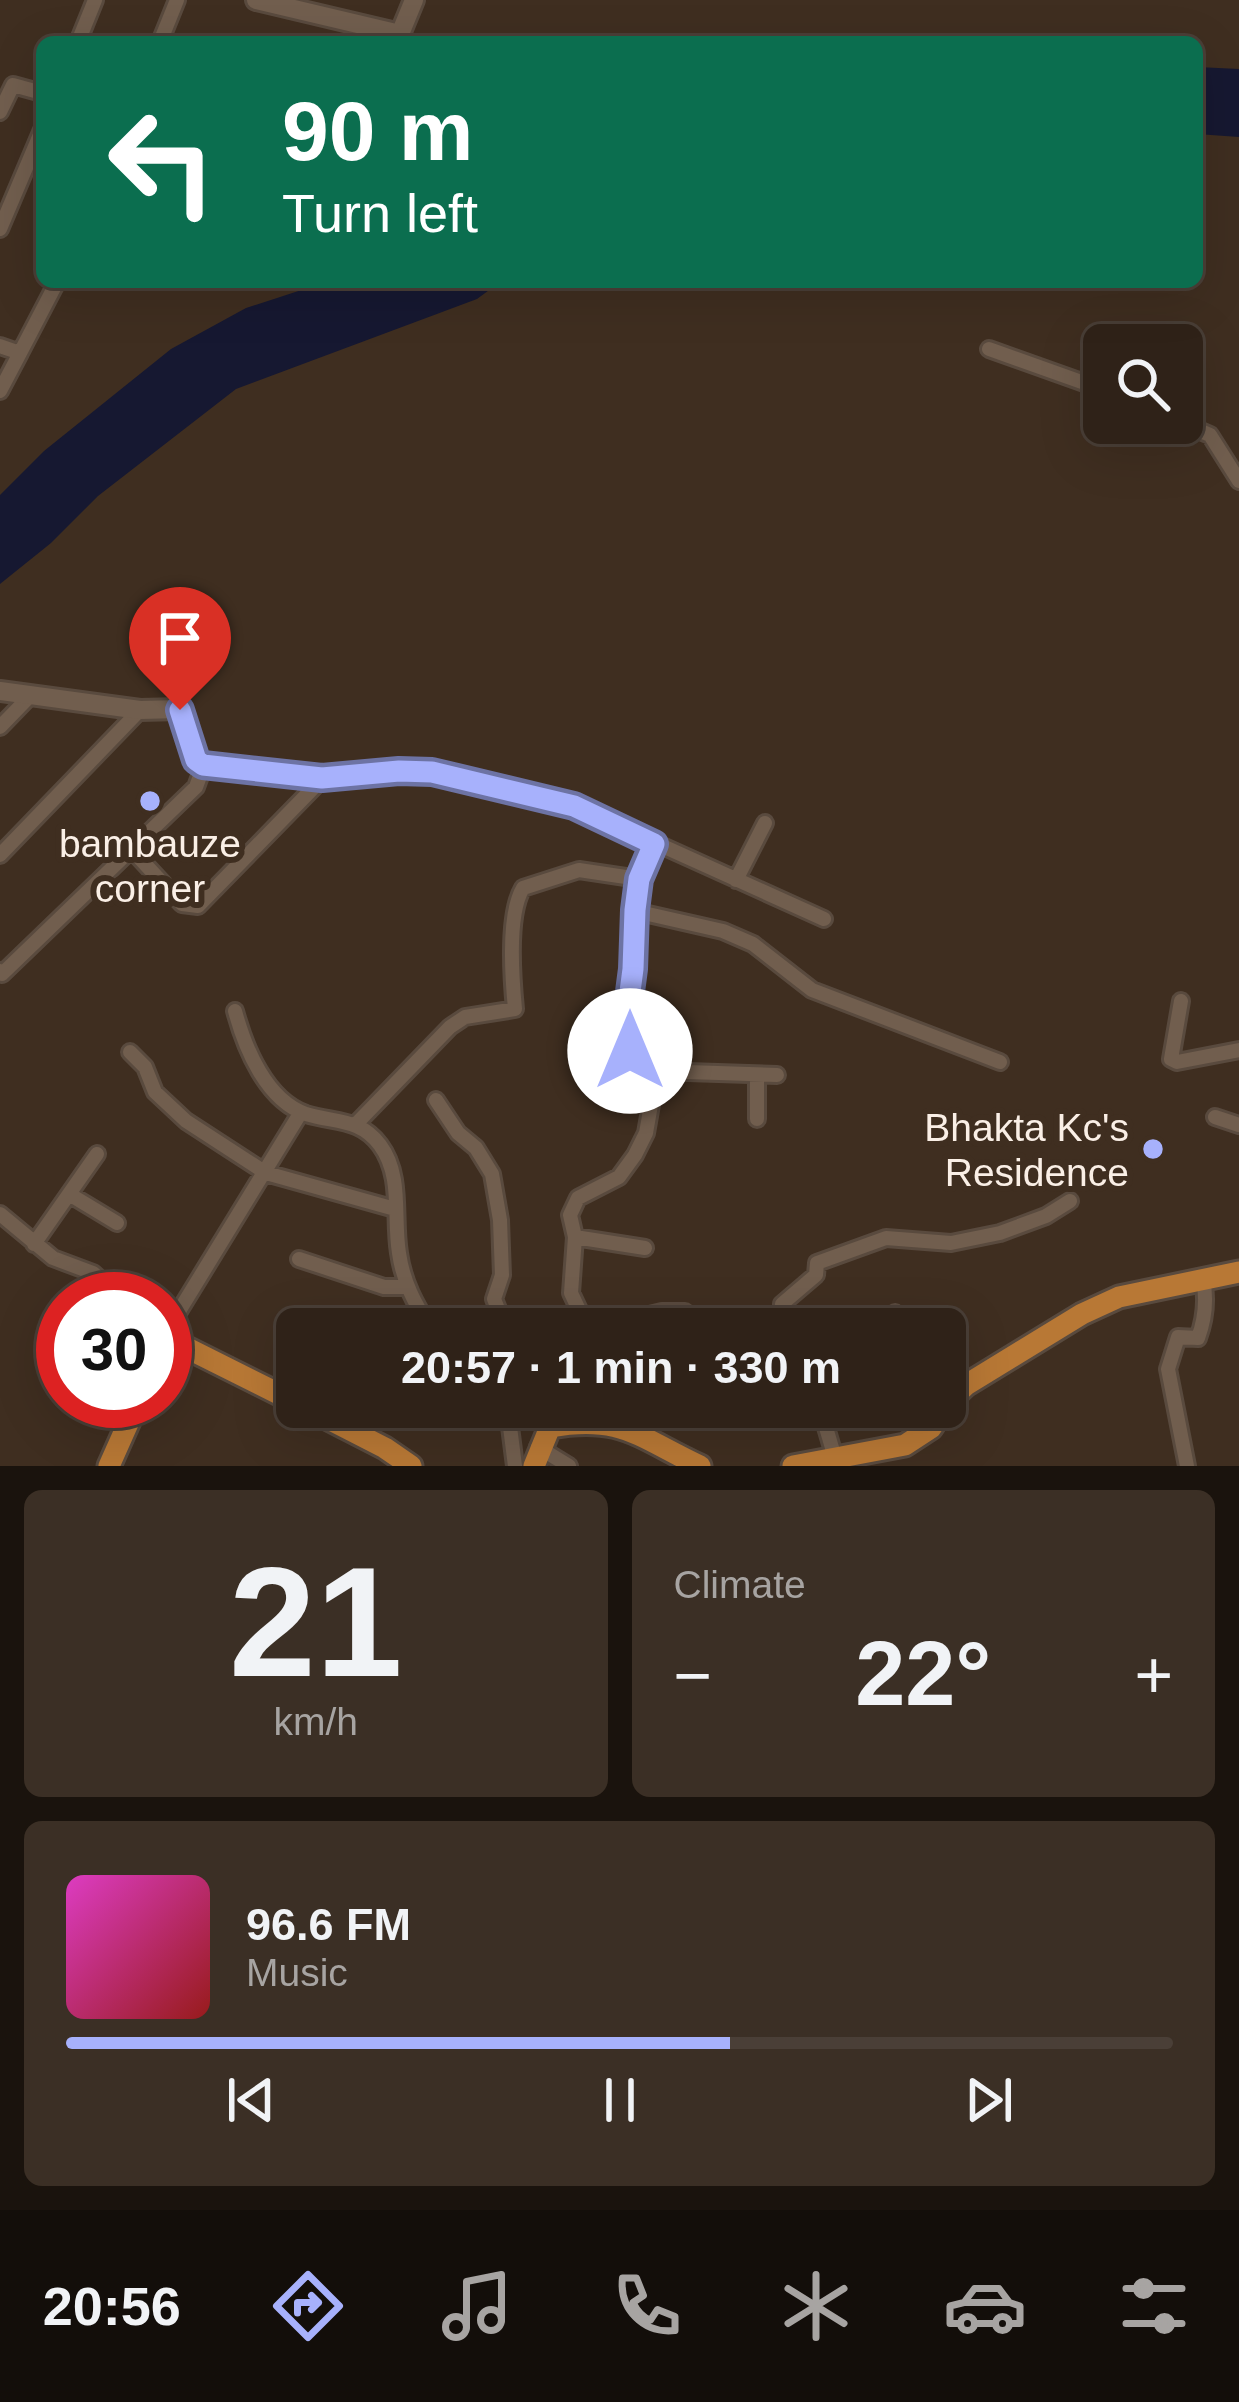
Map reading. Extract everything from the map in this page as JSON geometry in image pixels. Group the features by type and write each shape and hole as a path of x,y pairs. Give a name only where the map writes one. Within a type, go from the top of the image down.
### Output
{"main road":[{"path":"966,1375 1119,1298 1239,1272"},
{"path":"192,1349 276,1392"},
{"path":"109,1466 127,1428"},
{"path":"346,1428 411,1466"},
{"path":"631,1428 686,1463"},
{"path":"793,1466 905,1445 926,1428"}],"street":[{"path":"80,36 95,0"},
{"path":"162,36 177,0"},
{"path":"256,0 391,36"},
{"path":"400,36 414,0"},
{"path":"0,112 13,85 36,91"},
{"path":"0,229 36,144"},
{"path":"0,391 54,288"},
{"path":"0,346 20,353"},
{"path":"989,349 1083,383"},
{"path":"1203,432 1210,435 1239,481"},
{"path":"0,691 140,710 180,710 196,760 203,765 322,778 432,772 574,806 824,920"},
{"path":"0,727 30,696"},
{"path":"0,855 140,710"},
{"path":"1,974 196,787 203,765"},
{"path":"132,850 182,904 197,906 322,778"},
{"path":"736,880 765,823"},
{"path":"654,844 639,879 635,910 626,1039 634,1060 657,1071 777,1075"},
{"path":"356,1124 450,1027 465,1017 514,1009 515,916 523,888 579,871 639,879"},
{"path":"635,910 753,944 812,990 1000,1062"},
{"path":"1180,1001 1171,1059 1239,1050"},
{"path":"235,1011 250,1056 301,1112 356,1124 378,1143 391,1165 406,1287 418,1308"},
{"path":"130,1052 146,1067 154,1092 186,1121 266,1173 395,1209"},
{"path":"578,1308 571,1293 575,1238 570,1215 578,1198 619,1177 646,1133 657,1071"},
{"path":"757,1076 757,1119"},
{"path":"436,1100 492,1174 500,1220 502,1275 494,1299 498,1308"},
{"path":"192,1292 301,1112"},
{"path":"1215,1117 1239,1125"},
{"path":"34,1244 97,1154"},
{"path":"69,1194 117,1223"},
{"path":"782,1308 816,1275 817,1263 886,1238 951,1243 1000,1233 1046,1216 1070,1201"},
{"path":"0,1214 53,1258 90,1272"},
{"path":"575,1238 645,1248"},
{"path":"299,1259 384,1287 406,1287"},
{"path":"1187,1466 1168,1369 1178,1337 1198,1338 1206,1297 1203,1280"},
{"path":"509,1428 515,1466"},
{"path":"826,1428 836,1458"},
{"path":"541,1437 569,1466"}],"water":[{"path":"1203,67 1239,69 1239,137 1203,134"},
{"path":"308,288 492,288 477,299 236,389 98,496 0,584 0,495 44,451 171,349 246,308"}],"place":[{"name":"bambauze corner","path":"150,801"},
{"name":"Bhakta Kc's Residence","path":"1153,1149"}],"route":[{"path":"180,710 196,760 203,765 322,778 432,772 574,806 654,844 639,879 635,910 626,1022 630,1051"}]}
